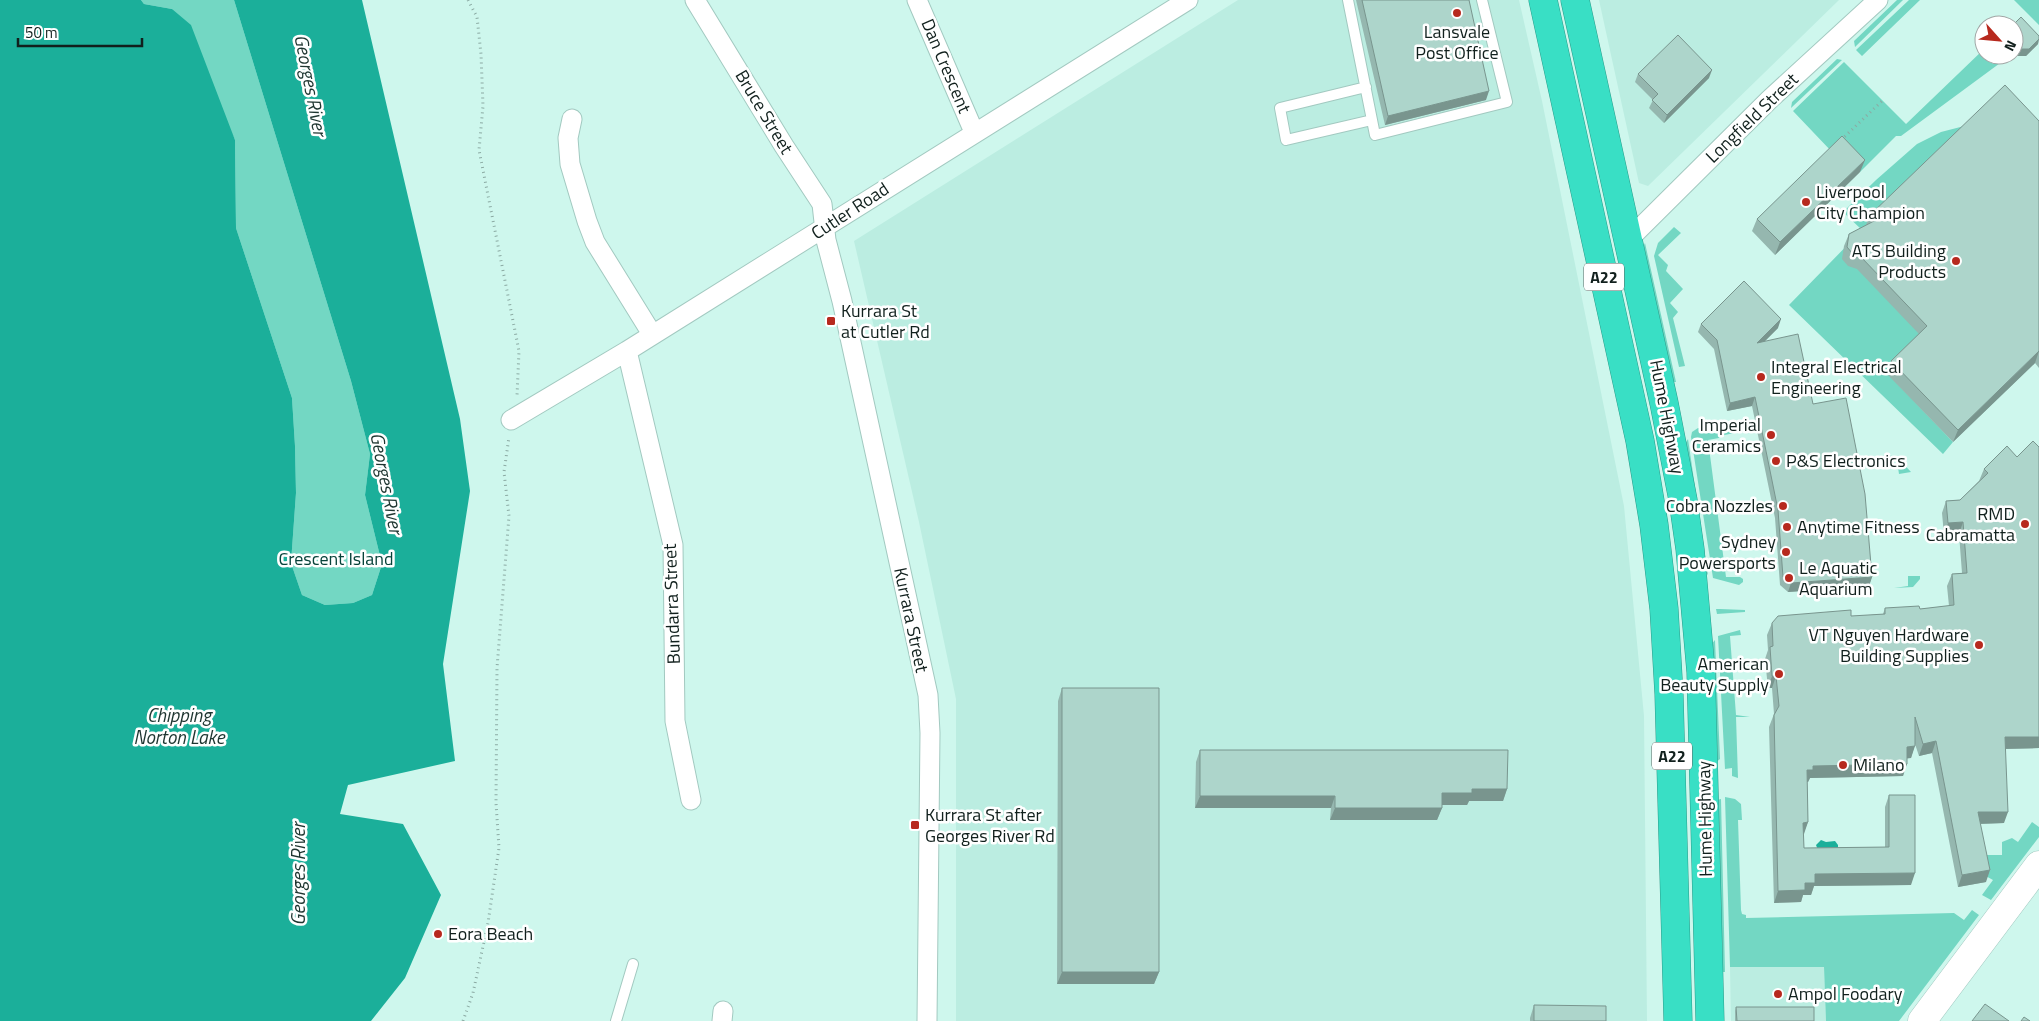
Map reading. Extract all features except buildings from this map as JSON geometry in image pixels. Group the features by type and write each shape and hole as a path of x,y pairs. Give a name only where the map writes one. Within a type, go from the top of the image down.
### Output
{"highway":[{"name":"Hume Highway","path":"1543,0 1640,440 1654,525 1664,610 1669,694 1678,1021"},
{"name":"Hume Highway","path":"1575,0 1629,239 1673,447 1694,585 1703,732 1710,1021"}],"street":[{"name":"Bruce Street","path":"695,0 784,146 822,204 826,226"},
{"name":"Dan Crescent","path":"917,0 974,132"},
{"name":"Cutler Road","path":"511,420 627,351 974,132 1188,0"},
{"name":"Longfield Street","path":"1629,239 1770,99 1878,0"},
{"path":"572,119 568,138 570,164 587,222 595,242 652,334"},
{"name":"Kurrara Street","path":"826,226 826,240 840,293 928,695 930,733 927,1021"},
{"name":"Bundarra Street","path":"627,351 673,545 675,720 691,800"},
{"path":"1922,1021 2039,865"}],"lane":[{"path":"1348,0 1375,135 1507,102 1482,0"},
{"path":"1366,87 1280,108 1286,140 1372,120"},
{"path":"616,1021 633,964"}],"path":[{"path":"463,1021 473,993 488,923 499,848 496,803 497,668 509,516 504,472 518,382 519,351 479,150 483,106 481,54 477,17 468,0"},
{"path":"1840,141 1882,101"}],"shaded area":[{"path":"1238,0 1519,0 1542,101 1624,506 1644,716 1647,1021 956,1021 956,699 919,522 854,241"},
{"path":"1599,0 1839,0 1648,186 1639,183"},
{"name":"Ampol Foodary","path":"1730,967 1824,967 1826,1021 1731,1021"}],"green space":[{"name":"Crescent Island","path":"141,0 234,0 351,381 370,454 365,495 382,564 372,595 353,603 325,605 302,595 291,563 296,493 292,398 236,228 235,140 172,9 144,4"},
{"path":"1897,0 1903,0 1855,47 1854,41"},
{"path":"1909,0 1920,0 1862,56 1856,50"},
{"path":"2014,0 2039,0 2039,25"},
{"path":"1837,59 1842,60 1791,108 1792,102"},
{"path":"1974,59 1974,65 1997,65 1901,136 1896,136 1860,172 1838,149 1833,153 1793,111 1844,62 1906,124"},
{"path":"1972,124 1923,338 1887,373 1953,442 1943,454 1789,305 1862,230 1843,212 1917,144 1941,132"},
{"path":"1674,227 1681,233 1658,255 1668,265 1666,271 1683,289 1670,303 1678,312 1673,318 1685,366 1679,367 1654,256 1658,243"},
{"path":"1645,243 1676,382 1672,382 1643,247"},
{"path":"1717,427 1729,431 1748,428 1748,430 1708,440 1726,577 1740,577 1743,579 1743,582 1739,585 1713,578 1691,437 1692,432 1698,428"},
{"path":"1688,439 1708,575 1703,570 1685,444"},
{"path":"1889,455 1898,458 1911,472 1899,474 1897,461 1885,463"},
{"path":"1908,576 1920,576 1920,579 1913,587 1894,588 1908,586"},
{"path":"1716,609 1745,610 1745,612 1717,614"},
{"path":"1740,630 1741,635 1730,636 1736,715 1750,717 1736,717 1738,778 1732,776 1732,768 1725,769 1718,636"},
{"path":"1715,640 1720,759 1715,763 1710,646"},
{"path":"1725,797 1735,799 1741,804 1742,820 1738,820 1741,910 1742,914 1746,915 1746,918 1954,913 1964,920 1972,910 1979,915 1899,1021 1826,1021 1824,967 1730,967"},
{"path":"1721,799 1725,972 1723,972 1717,800"},
{"path":"2032,822 2039,827 2039,837 1991,900 1982,895 1993,880 1984,875 1980,855 2002,855 2002,842 2012,838 2018,842"}],"water":[{"name":"Chipping Norton Lake","path":"0,0 141,0 144,4 172,9 191,25 235,140 236,228 292,398 296,493 291,563 302,595 325,605 353,603 372,595 382,564 365,495 370,454 351,381 234,0 362,0 460,419 470,491 443,664 455,761 348,785 340,814 403,824 441,895 405,978 371,1021 0,1021"},
{"path":"1821,840 1826,842 1835,841 1838,848 1818,850 1816,845"}],"place":[{"name":"Lansvale Post Office","path":"1457,13"},
{"name":"Liverpool City Champion","path":"1806,202"},
{"name":"ATS Building Products","path":"1956,261"},
{"name":"Kurrara St at Cutler Rd","path":"831,321"},
{"name":"Integral Electrical Engineering","path":"1761,377"},
{"name":"Imperial Ceramics","path":"1771,435"},
{"name":"P&S Electronics","path":"1776,461"},
{"name":"Cobra Nozzles","path":"1783,506"},
{"name":"RMD Cabramatta","path":"2025,524"},
{"name":"Anytime Fitness","path":"1787,527"},
{"name":"Sydney Powersports","path":"1786,552"},
{"name":"Le Aquatic Aquarium","path":"1789,578"},
{"name":"VT Nguyen Hardware Building Supplies","path":"1979,645"},
{"name":"American Beauty Supply","path":"1779,674"},
{"name":"Milano","path":"1843,765"},
{"name":"Kurrara St after Georges River Rd","path":"915,825"},
{"name":"Eora Beach","path":"438,934"},
{"name":"Ampol Foodary","path":"1778,994"}],"water label":[{"name":"Georges River","path":"311,85"},
{"name":"Georges River","path":"387,483"},
{"name":"Georges River","path":"298,874"}]}
